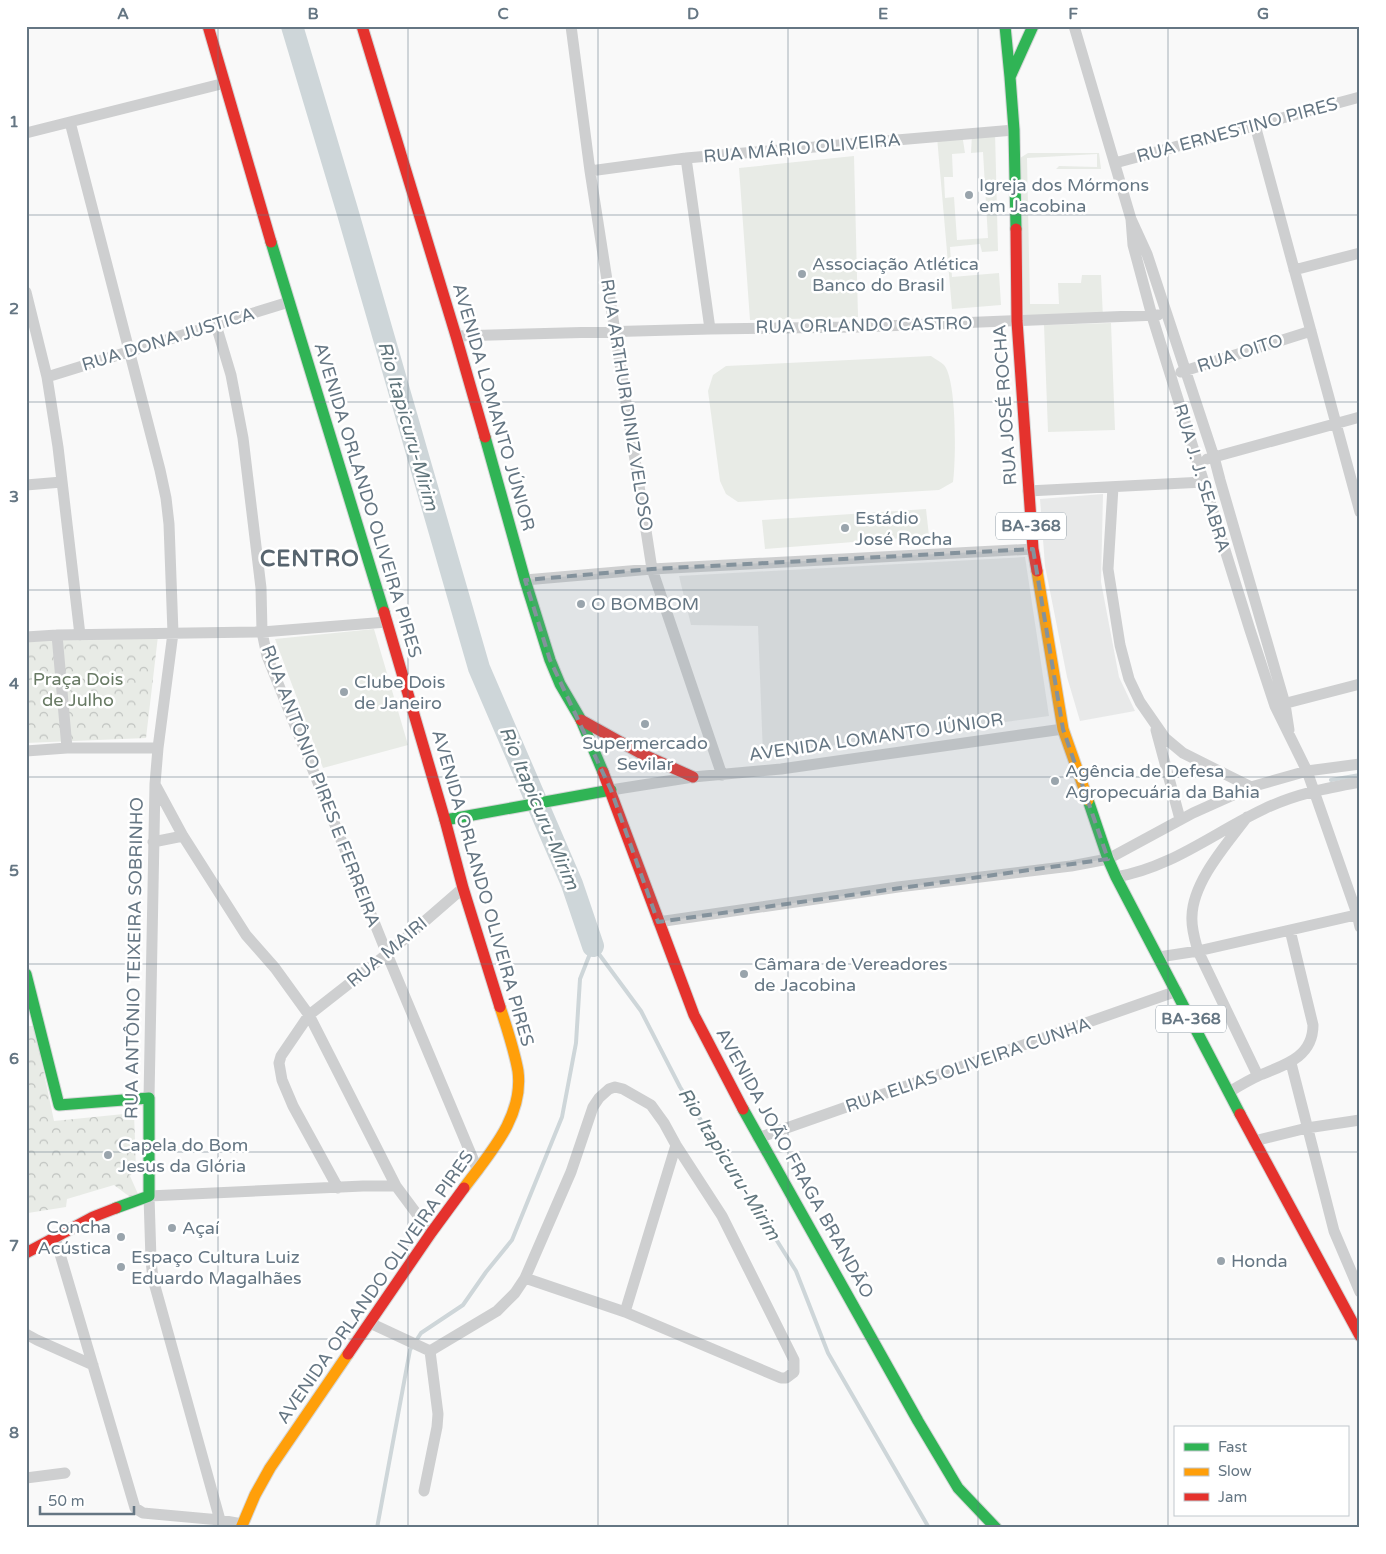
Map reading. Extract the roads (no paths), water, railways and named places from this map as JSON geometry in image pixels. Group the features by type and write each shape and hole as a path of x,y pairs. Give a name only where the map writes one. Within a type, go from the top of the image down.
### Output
{"main road":[{"name":"AVENIDA ORLANDO OLIVEIRA PIRES","path":"208,26 289,302 387,622 463,888 513,1048 518,1073 518,1094 512,1116 503,1135 431,1233 270,1468 255,1495 242,1526"},
{"name":"AVENIDA LOMANTO JÚNIOR","path":"362,26 456,336 525,580 550,660 560,684 581,720 611,790"},
{"name":"RUA JOSÉ ROCHA","path":"1005,26 1014,130 1017,321 1028,491 1033,549 1063,729"},
{"path":"1010,76 1034,26"},
{"path":"581,720 642,754 693,777"},
{"name":"BA-368","path":"1063,729 1116,877 1254,1141 1360,1336"},
{"path":"445,820 611,790"},
{"name":"AVENIDA JOÃO FRAGA BRANDÃO","path":"611,790 658,922 694,1015 758,1138 958,1488 996,1528"},
{"path":"26,974 30,1007 60,1105 148,1098"},
{"name":"RUA ANTÔNIO TEIXEIRA SOBRINHO","path":"148,1098 150,1196"},
{"path":"26,1253 93,1217 150,1196"}],"street":[{"name":"RUA ARTHUR DINIZ VELOSO","path":"572,26 590,171 652,569 722,775"},
{"path":"1065,26 1076,32"},
{"name":"RUA J. J. SEABRA","path":"1076,32 1131,219 1145,248 1214,457 1263,626 1280,705"},
{"path":"26,133 225,82"},
{"name":"RUA ERNESTINO PIRES","path":"1114,163 1360,97"},
{"path":"26,751 67,748 158,748 173,633 169,524 166,498 70,122"},
{"path":"1255,125 1360,512"},
{"name":"RUA MÁRIO OLIVEIRA","path":"590,171 686,158 1014,130"},
{"path":"686,158 710,329"},
{"name":"RUA J. J. SEABRA","path":"1131,219 1133,245 1152,316 1250,630 1289,732 1307,771 1359,914 1360,927"},
{"path":"1294,270 1360,253"},
{"path":"26,292 47,377 62,482 80,635"},
{"name":"RUA DONA JUSTICA","path":"47,377 128,350 289,302"},
{"name":"RUA ORLANDO CASTRO","path":"456,336 859,327 1168,314"},
{"name":"RUA ANTÔNIO PIRES E FERREIRA","path":"216,325 231,375 244,438 261,588 262,632 266,656 387,954 478,1171"},
{"name":"RUA OITO","path":"1170,375 1311,331"},
{"path":"1198,461 1360,417"},
{"path":"26,485 62,482"},
{"path":"1028,491 1204,482"},
{"path":"1113,487 1108,569 1118,636 1130,679 1140,702 1165,738 1183,753 1251,786"},
{"path":"525,580 652,569 1033,549"},
{"path":"26,637 262,632 387,622"},
{"path":"1250,630 1263,626"},
{"path":"58,635 67,748"},
{"path":"1280,705 1360,684"},
{"path":"1155,724 1180,819"},
{"name":"AVENIDA LOMANTO JÚNIOR","path":"611,790 693,777 781,769 1063,729"},
{"name":"RUA ANTÔNIO TEIXEIRA SOBRINHO","path":"148,1098 153,842 158,748"},
{"path":"658,922 898,887 1071,866 1108,859 1180,819 1251,786 1307,771 1360,764"},
{"path":"1116,877 1134,874 1169,861 1266,808 1313,790 1360,782"},
{"path":"155,784 182,836 246,935 275,968 310,1015 396,1186 431,1233"},
{"path":"1247,818 1220,852 1202,882 1195,900 1192,916 1193,934 1198,951 1258,1076"},
{"path":"153,842 182,836"},
{"name":"RUA MAIRI","path":"338,1188 293,1106 279,1071 278,1063 310,1015 387,954 463,888"},
{"path":"1159,957 1198,951 1359,914"},
{"path":"1229,1092 1258,1076 1290,1063 1311,1040 1314,1025 1290,930"},
{"name":"RUA ELIAS OLIVEIRA CUNHA","path":"758,1138 1177,991"},
{"path":"1290,1063 1334,1231 1360,1292"},
{"path":"420,1347 497,1311 515,1293 525,1278 571,1172 593,1107 604,1092 614,1087 623,1088 651,1105 664,1123 722,1216 794,1360 794,1372 786,1378 781,1378 625,1312 525,1278"},
{"path":"1254,1141 1306,1128 1360,1120"},
{"path":"625,1312 676,1145"},
{"path":"150,1196 396,1186"},
{"name":"RUA ANTÔNIO TEIXEIRA SOBRINHO","path":"150,1196 153,1279 220,1520"},
{"path":"55,1237 132,1502 137,1510 143,1513 220,1520 242,1526"},
{"path":"1323,1268 1345,1260"},
{"path":"370,1323 420,1347 438,1414 424,1491"},
{"path":"26,1334 93,1365"},
{"path":"26,1478 65,1473"}],"waterway":[{"name":"Rio Itapicuru-Mirim","path":"292,26 479,668 572,884 593,946"},
{"path":"1331,780 1360,775"},
{"name":"Rio Itapicuru-Mirim","path":"593,946 641,1011 680,1087 796,1271 828,1353 929,1528"},
{"path":"377,1528 410,1350 421,1333 463,1305 512,1240 562,1117 576,1043 580,979 593,946"}],"place":[{"name":"Igreja dos Mórmons em Jacobina","path":"969,195"},
{"name":"Associação Atlética Banco do Brasil","path":"802,274"},
{"name":"Estádio José Rocha","path":"845,528"},
{"name":"O BOMBOM","path":"581,604"},
{"name":"Clube Dois de Janeiro","path":"344,692"},
{"name":"Supermercado Sevilar","path":"645,724"},
{"name":"Agência de Defesa Agropecuária da Bahia","path":"1055,781"},
{"name":"Câmara de Vereadores de Jacobina","path":"744,974"},
{"name":"Capela do Bom Jesus da Glória","path":"108,1155"},
{"name":"Açaí","path":"172,1228"},
{"name":"Concha Acústica","path":"121,1237"},
{"name":"Honda","path":"1221,1261"},
{"name":"Espaço Cultura Luiz Eduardo Magalhães","path":"121,1267"}],"district":[{"name":"CENTRO","path":"310,559"}],"park label":[{"name":"Praça Dois de Julho","path":"78,690"}]}
